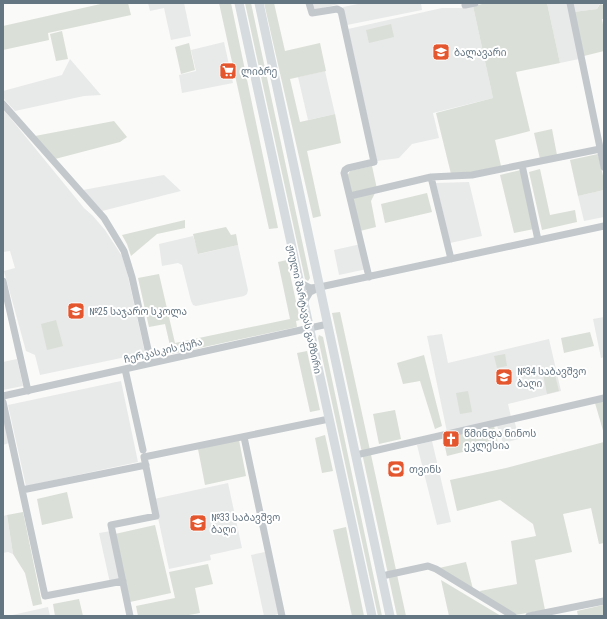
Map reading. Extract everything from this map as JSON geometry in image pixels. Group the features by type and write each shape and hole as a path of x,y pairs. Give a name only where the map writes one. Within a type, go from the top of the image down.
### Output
{"main road":[{"name":"ჟიული შარტავას გამზირი","path":"239,3 372,616"},
{"name":"ჟიული შარტავას გამზირი","path":"259,3 390,616"}],"street":[{"path":"309,3 312,13 337,9 340,11 373,154 374,162 348,168 345,170 344,174 369,277"},
{"path":"465,5 475,3"},
{"path":"570,3 604,167"},
{"path":"3,104 104,218 124,251 132,277 151,363"},
{"path":"350,196 431,177 472,175 600,149"},
{"path":"522,165 538,240"},
{"path":"431,177 451,259"},
{"path":"300,283 310,288 320,287 538,240 603,228"},
{"path":"3,281 28,391"},
{"path":"304,302 310,292 320,287"},
{"name":"ჩერკასკის ქუჩა","path":"3,396 328,324"},
{"path":"125,369 143,450"},
{"path":"356,455 604,398"},
{"path":"3,402 45,596 123,581"},
{"path":"130,616 111,525 156,516 144,457 329,419"},
{"path":"244,437 282,616"},
{"path":"22,490 146,465"},
{"path":"382,576 428,566 436,569 513,616"},
{"path":"529,616 604,601"}],"shaded area":[{"path":"105,3 128,3 131,15 48,33 49,40 3,50 3,26"},
{"path":"148,3 184,3 191,36 171,40 164,8 150,11"},
{"path":"219,3 231,3 278,228 269,229"},
{"path":"245,3 251,3 310,278 308,281 305,279"},
{"path":"264,3 274,3 285,51 320,43 326,71 290,79 300,122 335,114 341,143 307,151 321,216 313,218"},
{"path":"312,3 339,3 339,4 314,10"},
{"path":"363,3 421,3 422,10 347,25 343,7"},
{"path":"487,3 547,3 560,63 516,72 530,131 495,140 501,166 471,173 451,174 436,113 493,98 473,6"},
{"path":"547,3 567,3 579,59 560,63"},
{"path":"572,3 600,3 597,9 574,12"},
{"path":"600,4 604,5 604,19 602,19 604,31 604,51 584,56 574,12 597,9"},
{"path":"473,6 493,98 433,113 439,138 412,144 399,158 377,161 348,29 442,8 464,8"},
{"path":"391,24 394,37 369,43 366,30"},
{"path":"62,31 68,59 56,61 50,34"},
{"path":"224,42 233,83 182,93 179,75 196,71 191,50"},
{"path":"189,43 195,70 181,74 175,47"},
{"path":"70,59 101,95 84,96 15,111 3,98 3,91 62,75"},
{"path":"325,71 335,114 308,120 298,77"},
{"name":"№25 საჯარო სკოლა","path":"3,109 84,208 105,230 122,256 145,353 40,375 35,355 26,351 4,271 15,268 10,251 3,252"},
{"path":"114,121 127,137 120,142 55,159 35,136"},
{"path":"552,129 557,155 540,159 534,133"},
{"path":"598,154 604,180 604,190 578,196 570,160"},
{"path":"372,166 377,189 371,201 376,227 360,231 347,176 350,171"},
{"path":"540,169 550,215 575,210 577,222 542,230 529,172"},
{"path":"521,170 534,229 514,233 500,175"},
{"path":"164,175 181,191 102,211 83,190"},
{"path":"469,182 482,236 450,243 436,183"},
{"path":"604,190 604,217 584,221 578,196"},
{"path":"427,193 432,212 385,223 381,204"},
{"path":"185,220 185,228 157,234 131,256 122,235"},
{"path":"226,227 231,235 236,234 238,245 198,254 193,234"},
{"path":"193,236 199,254 238,245 248,290 247,294 244,296 196,306 193,305 182,265 178,263 162,266 159,244"},
{"path":"361,244 367,269 339,275 334,250"},
{"path":"287,260 300,320 296,321 297,327 172,354 165,324 149,327 138,278 159,274 175,343 290,319 278,262"},
{"path":"340,312 406,616 397,616 332,313"},
{"path":"604,317 604,357 601,358 593,319"},
{"path":"56,320 63,346 47,350 41,324"},
{"path":"590,332 594,346 564,353 561,338"},
{"name":"№34 საბავშვო ბაღი","path":"442,334 448,363 549,339 561,391 508,404 511,417 447,432 427,336"},
{"path":"319,335 323,337 382,616 378,616 318,338"},
{"path":"307,351 320,410 310,412 297,353"},
{"path":"505,354 507,366 497,368 494,356"},
{"path":"424,355 442,426 435,429 420,381 403,384 397,363"},
{"path":"17,359 23,386 3,390 3,362"},
{"path":"554,371 559,391 547,394 543,374"},
{"path":"121,381 138,462 26,486 8,405"},
{"path":"468,391 472,412 460,414 456,393"},
{"path":"604,401 604,434 595,403"},
{"path":"395,410 401,439 379,444 373,414"},
{"path":"3,417 9,443 3,445"},
{"path":"514,419 519,439 503,443 496,423"},
{"path":"494,426 498,443 447,456 443,438"},
{"path":"325,435 333,471 322,473 315,438"},
{"path":"239,440 246,476 205,485 198,449"},
{"path":"432,441 451,522 437,525 417,445"},
{"path":"604,442 604,543 599,544 591,508 563,514 572,552 535,560 545,610 515,615 482,596 480,591 517,584 511,541 536,536 533,524 500,500 457,511 450,480 506,468"},
{"name":"№33 საბავშვო ბაღი","path":"228,483 242,548 210,555 211,560 169,569 154,499"},
{"path":"67,492 73,518 42,525 37,499"},
{"path":"23,512 42,604 33,606 25,573 13,554 7,515"},
{"path":"7,515 13,554 8,552 3,553 3,516"},
{"path":"155,525 171,593 130,602 115,534"},
{"path":"346,527 364,616 352,616 333,530"},
{"path":"111,531 121,580 110,583 99,533"},
{"path":"265,552 279,614 270,616 264,616 251,555"},
{"path":"466,562 473,589 439,568"},
{"path":"208,564 213,584 195,588 200,613 183,616 138,616 136,606 175,598 169,572"},
{"path":"441,580 501,616 449,616"},
{"path":"79,599 83,616 55,616 53,604"},
{"path":"603,605 604,616 578,616 577,611"},
{"path":"48,607 50,616 8,616"}],"place":[{"name":"ბალავარი","path":"441,52"},
{"name":"ლიბრე","path":"228,71"},
{"name":"№25 საჯარო სკოლა","path":"76,311"},
{"name":"№34 საბავშვო ბაღი","path":"504,377"},
{"name":"წმინდა ნინოს ეკლესია","path":"451,439"},
{"name":"თვინს","path":"396,469"},
{"name":"№33 საბავშვო ბაღი","path":"198,523"}]}
